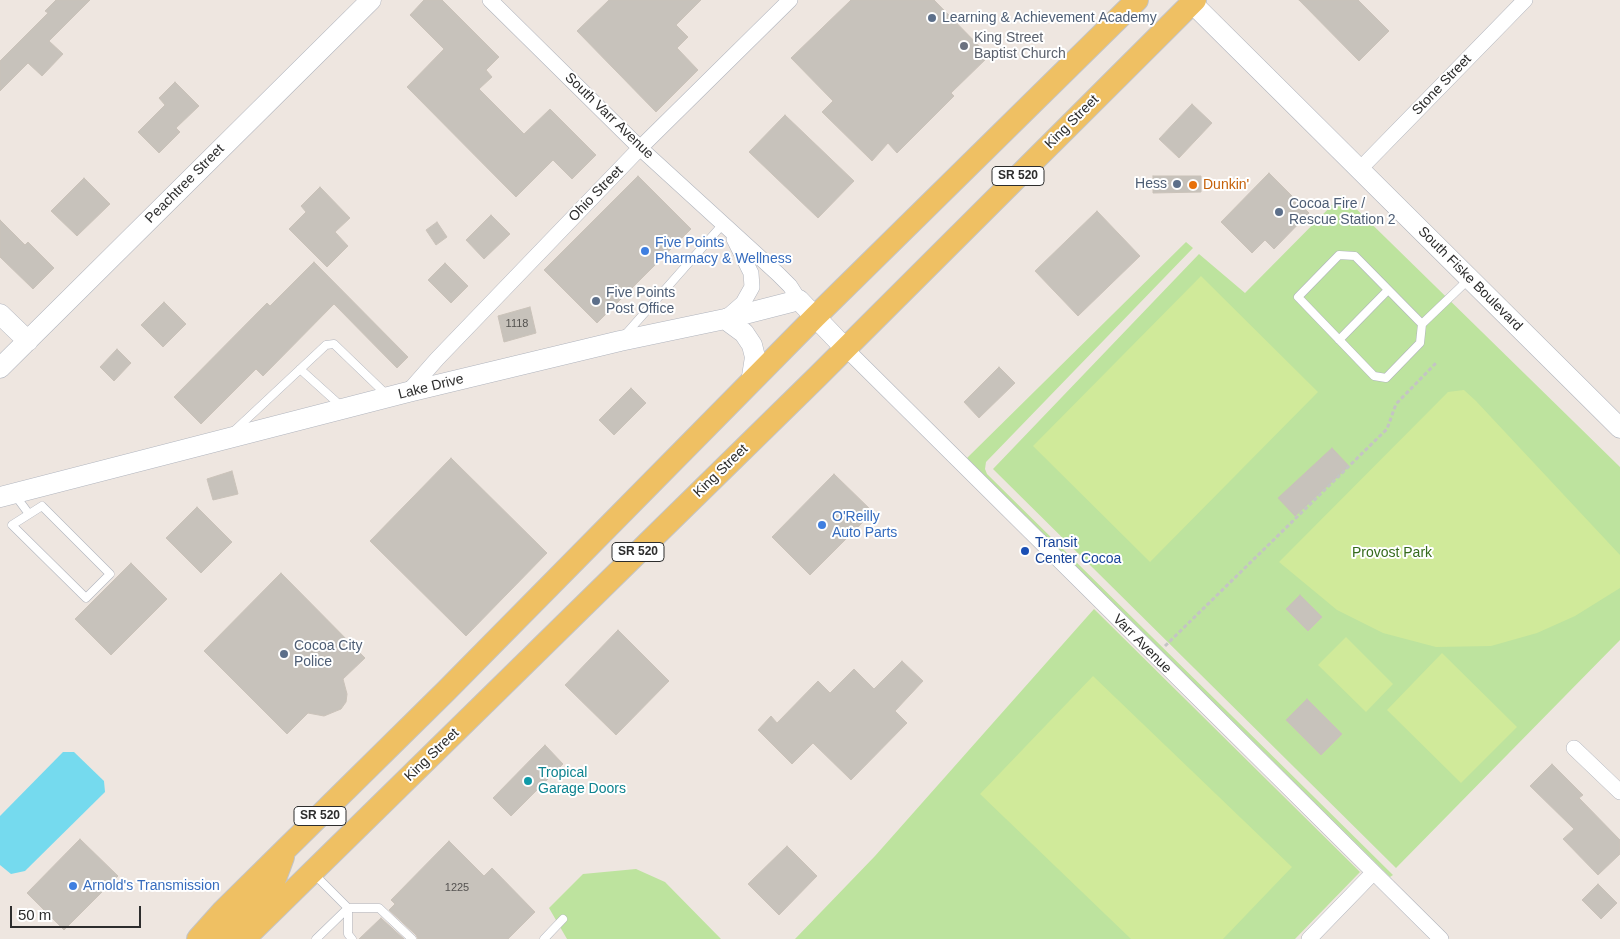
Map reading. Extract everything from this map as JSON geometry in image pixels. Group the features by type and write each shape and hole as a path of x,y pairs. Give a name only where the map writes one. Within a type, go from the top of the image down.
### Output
{"main road":[{"name":"SR 520","path":"198,939 223,911 286,850 815,317 1137,0"},
{"name":"King Street","path":"244,939 845,348 1192,1"},
{"path":"224,939 269,895 286,850"}],"street":[{"name":"Peachtree Street","path":"0,368 370,0"},
{"name":"South Varr Avenue","path":"490,0 640,148 726,227"},
{"name":"Ohio Street","path":"399,395 444,352 640,148 790,0"},
{"name":"Stone Street","path":"1359,170 1525,0"},
{"name":"South Fiske Boulevard","path":"1192,1 1359,170 1620,428"},
{"path":"726,227 790,286 799,300 845,348"},
{"path":"726,227 752,273 752,286 743,303 725,319 744,333 752,345 755,357 751,383"},
{"name":"Lake Drive","path":"7,495 399,395 799,300"},
{"path":"0,314 28,341"},
{"name":"Varr Avenue","path":"845,348 1440,939"},
{"path":"1574,748 1620,792"},
{"path":"1309,939 1373,872"}],"lane":[{"path":"620,341 726,227"},
{"path":"1422,324 1354,256 1339,255 1298,296 1374,376 1386,378 1420,343 1422,324 1469,279"},
{"path":"1339,340 1388,290"},
{"path":"227,438 326,345 334,344 399,395"},
{"path":"300,369 344,409"},
{"path":"7,495 29,514"},
{"path":"42,506 110,574 86,598 12,525 29,514 42,506"},
{"path":"312,872 348,908 348,934 352,939"},
{"path":"316,939 348,908 379,908 412,939"},
{"path":"544,939 564,919"}],"path":[{"path":"1165,646 1387,428 1396,404 1436,363"}],"green space":[{"name":"Provost Park","path":"1342,195 1620,467 1620,640 1396,868 993,469 1199,254 1245,293"},
{"path":"1186,242 1193,248 986,462 985,469 987,474 1393,875 1390,877 967,458"},
{"path":"1201,276 1318,392 1150,562 1033,446"},
{"path":"1464,390 1620,555 1620,588 1575,616 1537,633 1491,646 1436,647 1383,633 1337,610 1279,562 1448,392"},
{"path":"1094,609 1360,872 1295,939 795,939 875,856"},
{"path":"1346,637 1393,684 1366,712 1318,665"},
{"path":"1442,653 1517,727 1461,783 1387,710"},
{"path":"1093,676 1292,867 1223,939 1131,939 980,794"},
{"path":"636,869 665,882 721,939 567,939 549,908 583,874"}],"water":[{"path":"63,752 74,752 104,781 105,792 25,871 11,874 0,865 0,816"}],"building":[{"path":"56,0 90,0 49,41 63,54 42,76 28,63 0,91 0,61 48,13 45,11"},
{"path":"424,0 442,0 499,57 486,70 492,77 479,89 524,134 550,109 596,155 572,179 553,160 516,197 407,87 444,49 410,15"},
{"path":"609,0 701,0 676,25 688,37 677,48 698,70 656,112 577,31"},
{"path":"851,0 934,0 989,56 951,93 954,96 897,153 888,143 872,161 822,112 833,101 791,58"},
{"path":"1299,0 1358,0 1389,31 1359,61"},
{"path":"175,82 199,106 176,128 180,132 159,153 138,132 165,105 159,98"},
{"path":"1192,104 1212,123 1179,158 1159,139"},
{"path":"785,115 854,181 818,218 749,152"},
{"path":"1269,173 1309,213 1274,249 1265,240 1252,253 1221,222"},
{"path":"638,176 691,229 597,323 544,270"},
{"name":"Hess","path":"1153,176 1201,176 1201,192 1153,193"},
{"path":"84,178 110,204 77,236 51,211"},
{"path":"320,187 350,218 335,232 348,246 327,267 289,229 306,212 301,206"},
{"path":"1097,211 1140,256 1078,316 1035,271"},
{"path":"491,215 510,234 484,259 466,240"},
{"path":"0,220 25,245 28,242 54,268 33,289 0,257"},
{"path":"437,222 447,237 436,245 426,230"},
{"path":"314,262 408,357 397,368 334,304 263,376 256,369 201,424 174,397 267,303 270,306"},
{"path":"445,263 468,286 451,303 428,280"},
{"path":"164,302 186,324 163,347 141,325"},
{"path":"530,307 536,333 504,342 498,316"},
{"path":"117,349 131,363 114,381 100,367"},
{"path":"999,367 1015,383 979,418 964,402"},
{"path":"631,388 646,403 614,435 599,420"},
{"path":"1332,448 1349,466 1295,516 1278,498"},
{"path":"451,458 547,553 466,636 370,541"},
{"path":"232,471 238,494 213,500 207,479"},
{"name":"O'Reilly Auto Parts","path":"834,474 873,512 810,575 772,537"},
{"path":"197,507 232,542 201,573 166,538"},
{"path":"131,563 167,599 111,655 75,619"},
{"name":"Cocoa City Police","path":"281,573 365,658 343,679 347,694 346,702 341,709 324,716 308,713 287,734 204,651"},
{"path":"1300,595 1322,617 1308,631 1286,609"},
{"path":"618,630 669,681 616,735 565,685"},
{"path":"902,661 923,681 895,711 907,723 851,780 813,743 792,764 758,730 771,716 777,723 818,681 830,693 854,669 874,689"},
{"path":"1307,699 1342,734 1321,755 1286,720"},
{"name":"Tropical Garage Doors","path":"545,745 563,764 511,816 493,798"},
{"path":"1552,764 1583,795 1579,798 1620,840 1620,854 1598,875 1563,839 1574,829 1530,786"},
{"path":"80,839 118,876 64,930 27,893"},
{"path":"449,841 484,876 492,868 535,912 508,939 418,939 389,910 395,904 391,900"},
{"path":"787,846 817,876 779,915 748,884"},
{"path":"1598,884 1617,903 1601,919 1582,900"},
{"path":"381,918 404,939 359,939"}],"place":[{"name":"Learning & Achievement Academy","path":"932,18"},
{"name":"King Street Baptist Church","path":"964,46"},
{"name":"Hess","path":"1177,184"},
{"name":"Dunkin'","path":"1193,185"},
{"name":"Cocoa Fire / Rescue Station 2","path":"1279,212"},
{"name":"Five Points Pharmacy & Wellness","path":"645,251"},
{"name":"Five Points Post Office","path":"596,301"},
{"name":"O'Reilly Auto Parts","path":"822,525"},
{"name":"Transit Center Cocoa","path":"1025,551"},
{"name":"Cocoa City Police","path":"284,654"},
{"name":"Tropical Garage Doors","path":"528,781"},
{"name":"Arnold's Transmission","path":"73,886"}]}
